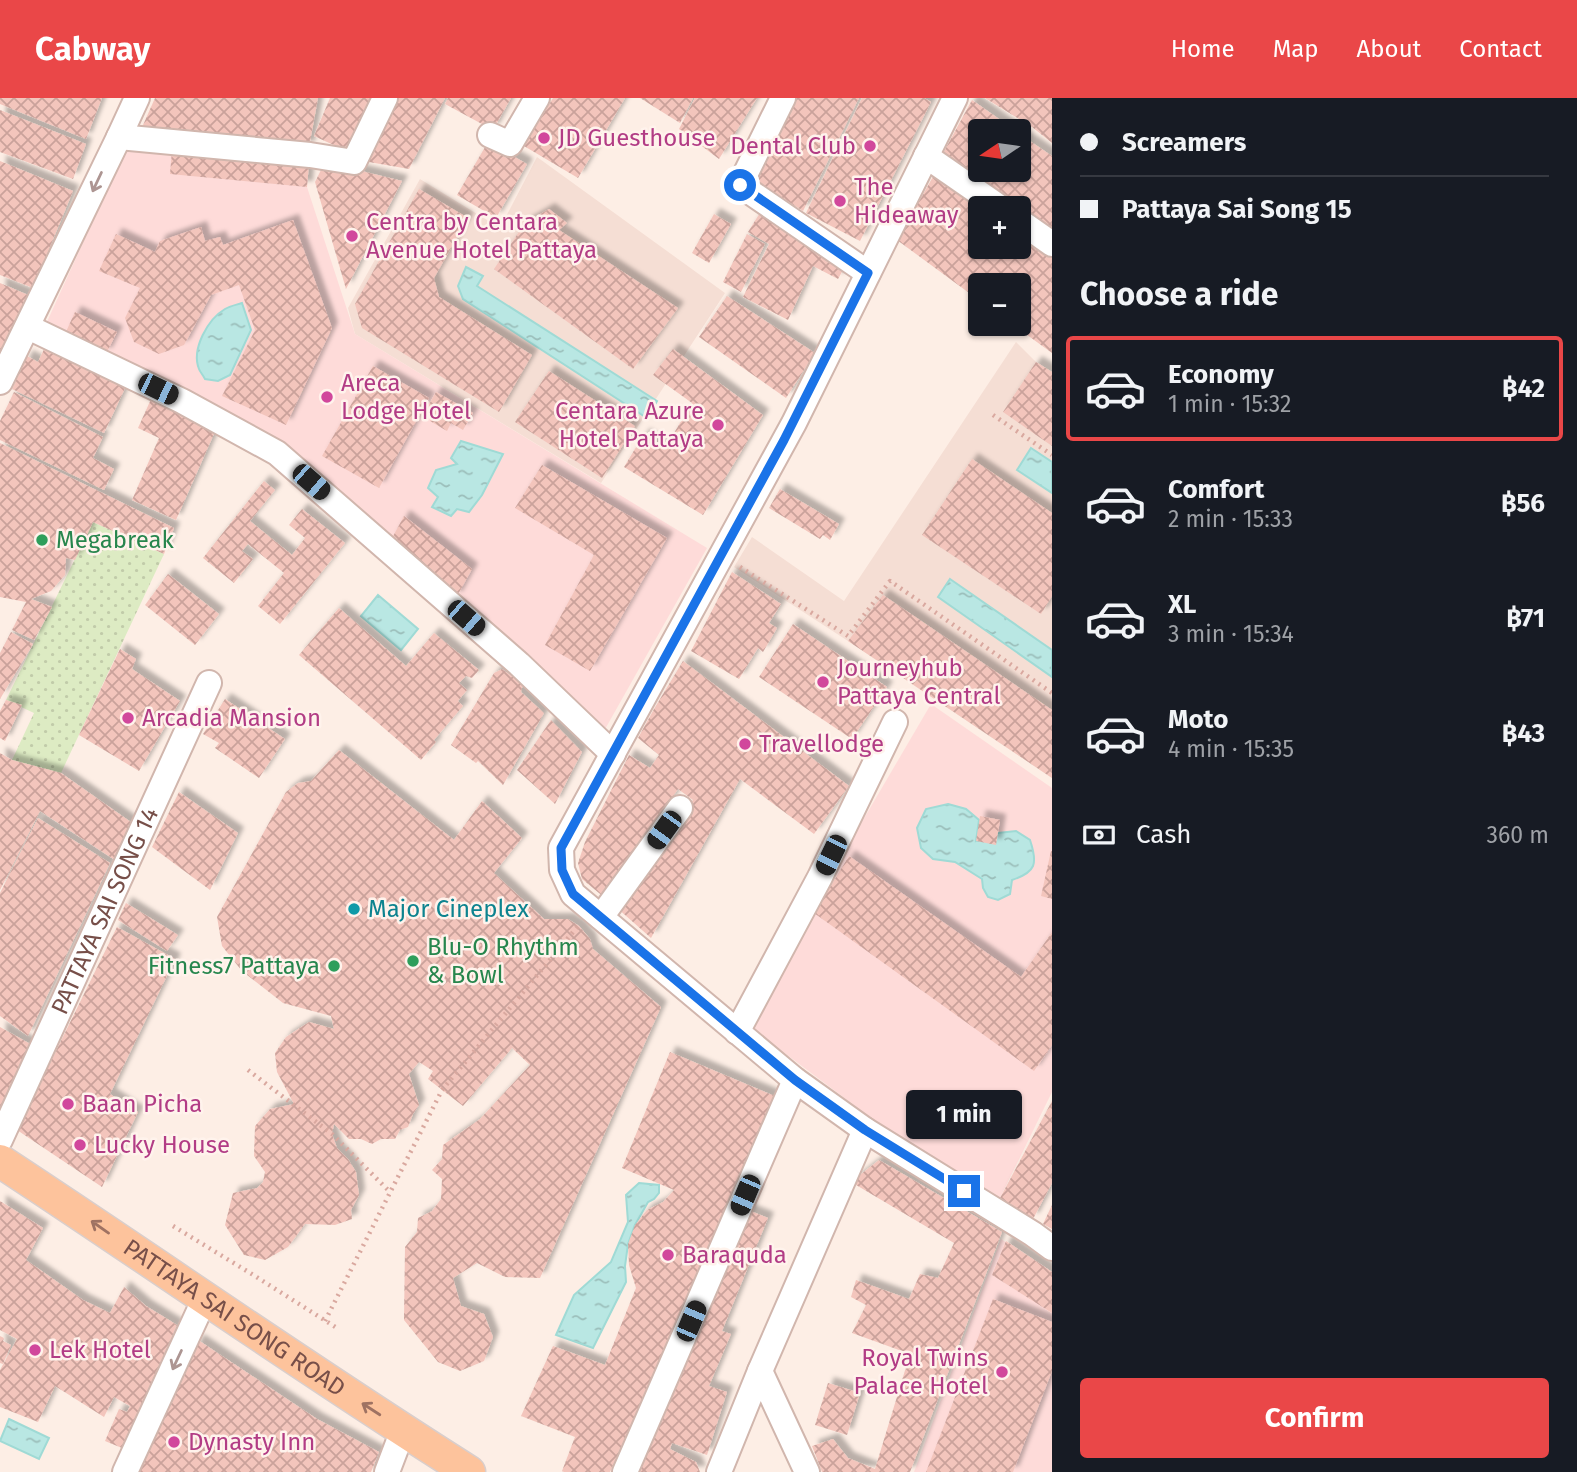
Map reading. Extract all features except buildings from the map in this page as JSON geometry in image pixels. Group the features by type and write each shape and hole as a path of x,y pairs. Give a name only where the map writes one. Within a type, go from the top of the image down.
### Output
{"main road":[{"name":"PATTAYA SAI SONG ROAD","path":"0,1161 469,1472"}],"street":[{"path":"0,383 137,98"},
{"path":"119,137 310,155 354,162 385,98"},
{"path":"490,135 510,144 537,98"},
{"path":"783,98 740,185 868,273"},
{"path":"955,98 794,423 561,848 562,870 590,921 737,1032 795,1080 865,1130 1052,1248"},
{"path":"926,156 984,196"},
{"path":"1031,229 1052,244"},
{"path":"28,327 182,401 276,453 519,664 612,754"},
{"name":"PATTAYA SAI SONG 14","path":"0,1140 209,682"},
{"path":"737,1032 820,877 895,722"},
{"path":"590,921 680,808"},
{"path":"625,1472 795,1080"},
{"path":"719,1472 865,1130"},
{"path":"125,1472 205,1298"},
{"path":"760,1371 807,1472"},
{"path":"387,1472 403,1430"}],"path":[{"path":"993,415 1052,455"},
{"path":"721,555 848,636 890,581 1052,693"},
{"path":"325,1321 442,1090 590,921"},
{"path":"248,1070 332,1134 390,1192"},
{"path":"173,1226 337,1328"}],"shaded area":[{"name":"Areca Lodge Hotel","path":"127,146 309,163 307,187 355,334 707,548 604,731 282,441 46,324"},
{"path":"537,157 725,293 601,483 355,334 348,308 420,179 500,228"},
{"path":"1016,342 1036,362 1052,372 1052,778 734,567 752,537 844,601"},
{"path":"931,704 1052,788 1052,1092 1000,1198 871,1118 754,1030 808,914"},
{"name":"Royal Twins Palace Hotel","path":"1001,1239 1052,1272 1052,1472 914,1472"}],"green space":[{"path":"93,522 164,554 61,773 12,760 34,713 6,700"}],"water":[{"path":"466,267 483,276 477,286 657,401 647,418 463,299 458,286"},
{"path":"242,303 251,330 230,375 218,381 205,379 197,361 203,335 219,314"},
{"path":"461,441 503,454 482,495 469,512 457,509 451,516 432,507 438,497 428,488 436,470 457,464 451,458"},
{"path":"1031,448 1052,462 1052,493 1017,470"},
{"path":"950,579 1052,650 1052,677 938,597"},
{"path":"378,595 418,629 401,650 361,616"},
{"path":"948,804 966,809 979,820 976,841 998,833 1016,831 1030,840 1034,855 1033,866 1026,874 1012,880 1010,894 998,900 988,897 982,879 955,862 933,859 921,848 917,828 926,809"},
{"path":"639,1183 659,1185 659,1193 648,1202 635,1225 628,1244 626,1282 593,1348 556,1335 574,1295 611,1262 628,1222 626,1195"},
{"path":"9,1419 49,1438 39,1459 0,1441"}],"place":[{"name":"JD Guesthouse","path":"544,138"},
{"name":"Dental Club","path":"870,146"},
{"name":"The Hideaway","path":"840,201"},
{"name":"Centra by Centara Avenue Hotel Pattaya","path":"352,236"},
{"name":"Areca Lodge Hotel","path":"327,397"},
{"name":"Centara Azure Hotel Pattaya","path":"718,425"},
{"name":"Megabreak","path":"42,540"},
{"name":"Journeyhub Pattaya Central","path":"823,682"},
{"name":"Arcadia Mansion","path":"128,718"},
{"name":"Travellodge","path":"745,744"},
{"name":"Major Cineplex","path":"354,909"},
{"name":"Blu-O Rhythm & Bowl","path":"413,961"},
{"name":"Fitness7 Pattaya","path":"334,966"},
{"name":"Baan Picha","path":"68,1104"},
{"name":"Lucky House","path":"80,1145"},
{"name":"Baraquda","path":"668,1255"},
{"name":"Lek Hotel","path":"35,1350"},
{"name":"Royal Twins Palace Hotel","path":"1002,1372"},
{"name":"Dynasty Inn","path":"174,1442"}],"route":[{"path":"740,185 868,273 784,440 561,848 562,870 573,894 757,1050 865,1130 964,1191"}]}
